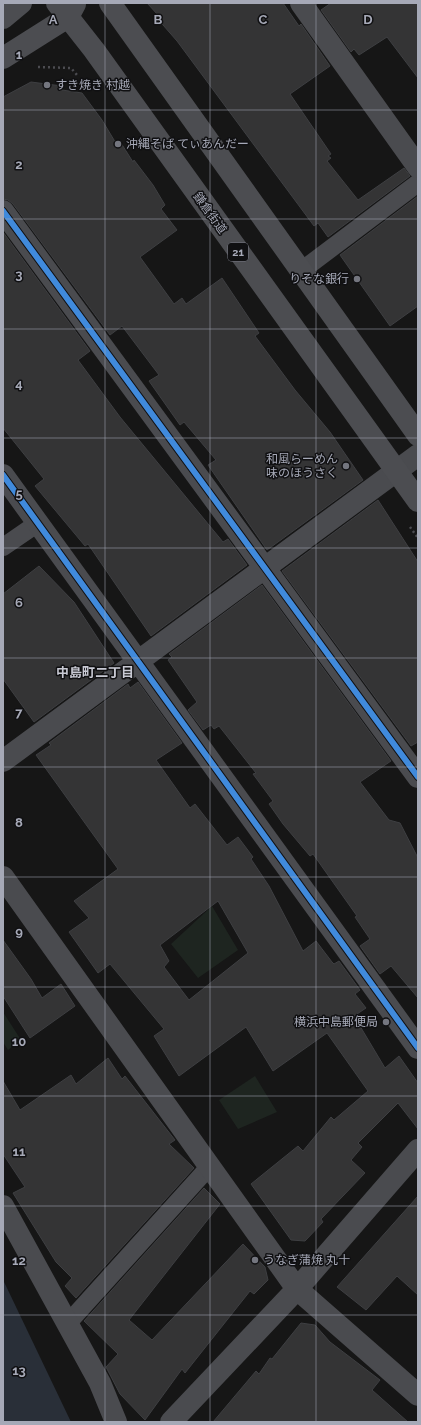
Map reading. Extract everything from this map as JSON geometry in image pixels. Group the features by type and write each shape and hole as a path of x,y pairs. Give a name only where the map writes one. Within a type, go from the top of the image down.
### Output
{"main road":[{"path":"3,18 21,3"},
{"path":"110,3 418,435"},
{"path":"3,58 67,8"},
{"name":"鎌倉街道","path":"67,8 98,56 418,501"}],"street":[{"path":"301,3 418,167"},
{"path":"3,211 418,777"},
{"path":"3,760 266,568 395,470 418,455"},
{"path":"3,475 418,1048"},
{"path":"3,877 297,1289 418,1395"},
{"path":"171,1422 297,1289 418,1150"},
{"path":"3,1206 100,1382 116,1422"}],"lane":[{"path":"301,271 418,183"},
{"path":"3,547 38,523"},
{"path":"68,1323 209,1167"}],"shaded area":[{"path":"212,906 238,950 198,978 171,944"},
{"path":"3,1012 21,1040 8,1050 3,1042"},
{"path":"255,1076 277,1112 238,1129 219,1100"},
{"path":"3,1280 6,1286 71,1422 3,1422"}],"building":[{"path":"147,3 283,3 299,26 301,24 330,66 290,94 331,154 328,156 331,158 327,161 358,200 404,168 410,176 328,237 318,223 314,226 177,41 156,17 158,15"},
{"path":"331,3 418,3 418,78 387,37 359,55 354,49 351,52 321,10"},
{"path":"31,82 62,86 62,90 82,93 102,120 117,145 121,143 133,162 134,160 153,185 165,205 161,209 177,230 140,257 174,304 182,298 186,304 222,278 259,333 255,336 295,390 330,432 363,480 267,550 208,465 216,460 184,422 180,425 149,381 159,375 122,326 110,335 13,204 8,200 3,199 3,97"},
{"path":"418,196 418,306 390,326 340,255"},
{"path":"3,232 90,351 78,360 120,417 223,542 228,539 247,565 151,636 88,544 85,546 35,486 44,479 3,428"},
{"path":"378,500 418,562 418,742 411,746 282,571"},
{"path":"39,566 74,602 114,663 34,722 3,679 3,594"},
{"path":"262,585 391,761 360,782 389,820 400,823 418,858 418,998 391,966 380,974 360,946 370,939 355,917 357,916 313,854 310,856 283,824 269,804 273,801 253,774 256,773 219,726 214,729 211,725 203,730 188,710 197,702 168,660 172,657 169,654"},
{"path":"138,682 182,743 156,760 190,808 195,804 227,845 238,837 253,857 251,859 269,886 303,951 316,941 334,964 339,961 360,990 355,994 366,1008 354,1016 385,1068 399,1056 418,1083 418,1129 398,1103 358,1143 362,1147 351,1160 365,1173 321,1219 323,1222 305,1241 291,1240 251,1184 298,1146 303,1151 331,1117 334,1120 368,1091 327,1033 273,1071 246,1027 179,1076 154,1036 164,1029 110,964 98,973 69,932 89,918 74,901 118,869 36,755 51,745 49,743 128,684 130,688","holes":["218,901 248,953 189,1000 164,967 169,961 160,945"]},
{"path":"3,940 31,979 42,998 61,984 75,1006 30,1038 3,996"},
{"path":"108,1058 122,1079 125,1076 175,1140 169,1144 194,1168 76,1298 65,1286 72,1278 56,1262 13,1193 25,1187 3,1154 3,1081 20,1110 71,1075 76,1084"},
{"path":"204,1188 220,1204 129,1320 152,1340 243,1244 265,1267 268,1280 254,1294 250,1291 185,1373 182,1369 145,1420 120,1394 106,1367 118,1354 84,1321"},
{"path":"418,1196 418,1295 397,1276 366,1310 337,1287"},
{"path":"301,1323 315,1325 330,1342 380,1380 372,1390 408,1422 213,1422 256,1371 259,1374 270,1358 272,1359"}],"cycle path":[{"path":"3,211 418,777"},
{"path":"3,475 418,1048"}],"place":[{"name":"すき焼き 村越","path":"47,85"},
{"name":"沖縄そば てぃあんだー","path":"118,144"},
{"name":"りそな銀行","path":"357,279"},
{"name":"和風らーめん 味のほうさく","path":"346,466"},
{"name":"横浜中島郵便局","path":"386,1022"},
{"name":"うなぎ蒲焼 丸十","path":"255,1260"}],"district":[{"name":"中島町二丁目","path":"95,672"}]}
